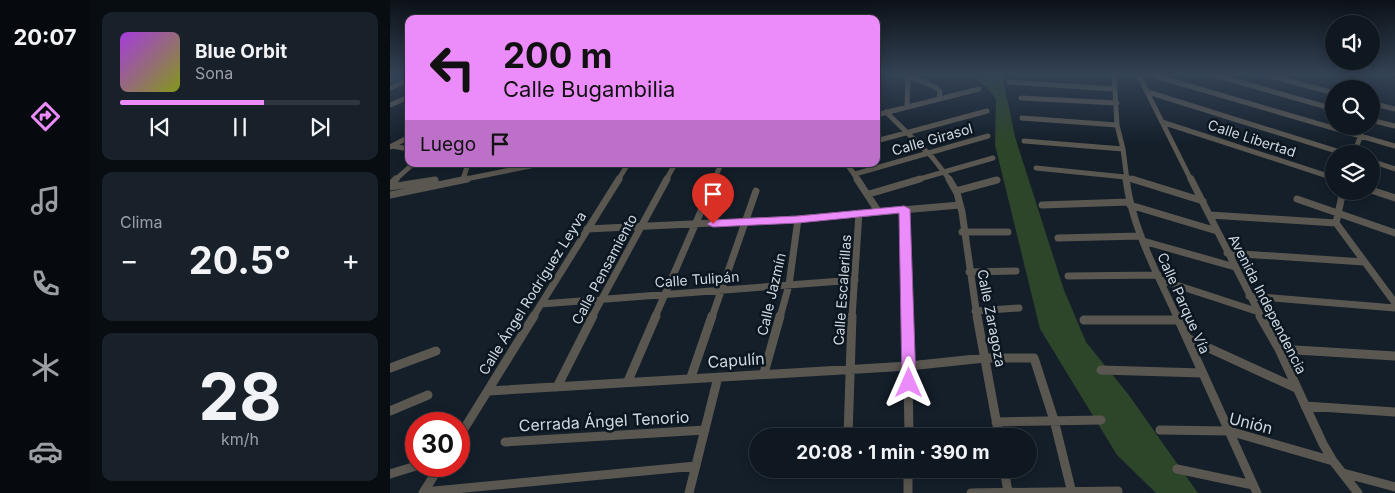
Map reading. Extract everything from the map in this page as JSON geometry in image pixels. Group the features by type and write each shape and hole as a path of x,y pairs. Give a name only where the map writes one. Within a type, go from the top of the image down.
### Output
{"street":[{"path":"907,97 907,106"},
{"path":"880,114 943,97"},
{"name":"Calle Parque Vía","path":"1116,97 1117,125 1123,150 1130,204 1142,238 1255,489"},
{"name":"Avenida Independencia","path":"1150,97 1333,461 1358,493"},
{"path":"1164,97 1325,147"},
{"path":"1227,97 1395,146"},
{"path":"1292,97 1325,106"},
{"path":"1021,98 1117,103"},
{"path":"390,105 405,99"},
{"path":"1380,106 1395,110"},
{"path":"880,140 987,111"},
{"name":"Calle Zaragoza","path":"886,112 944,172 956,191 960,205 962,232 975,311 997,428"},
{"path":"1022,118 1117,125"},
{"name":"Calle Libertad","path":"1162,122 1325,175"},
{"path":"1380,122 1395,126"},
{"name":"Calle Girasol","path":"880,167 988,136"},
{"path":"1358,145 1361,136"},
{"path":"391,146 405,139"},
{"path":"1024,141 1123,150"},
{"path":"391,146 405,148"},
{"path":"868,194 993,158"},
{"path":"1380,165 1395,169"},
{"path":"390,186 409,167"},
{"path":"463,179 467,167"},
{"path":"390,186 463,179 510,167"},
{"name":"Calle Ángel Rodríguez Leyva","path":"470,420 626,167"},
{"name":"Calle Pensamiento","path":"556,387 673,167"},
{"path":"628,381 720,167"},
{"path":"849,167 878,211"},
{"name":"Calle Girasol","path":"855,174 879,167"},
{"path":"1036,168 1125,176 1203,201"},
{"path":"390,195 434,183 439,173"},
{"path":"956,191 996,180"},
{"path":"691,377 756,191"},
{"path":"1380,193 1395,198"},
{"path":"1297,199 1395,233"},
{"path":"1341,200 1336,223 1395,303"},
{"path":"1042,205 1130,204 1217,231"},
{"path":"587,229 641,228 798,219 960,205"},
{"path":"904,209 909,428"},
{"name":"Calle Escalerillas","path":"848,428 849,368 859,213"},
{"path":"1210,215 1336,223"},
{"name":"Calle Jazmín","path":"764,373 789,285 798,219"},
{"path":"962,232 1008,232"},
{"path":"1058,238 1142,238 1235,268"},
{"path":"1227,253 1364,262"},
{"path":"969,272 1016,271"},
{"path":"1068,276 1159,278 1259,312"},
{"name":"Calle Tulipán","path":"541,304 855,280"},
{"path":"1249,296 1395,308"},
{"path":"975,311 1019,308"},
{"path":"1084,320 1178,320"},
{"path":"1187,338 1296,388"},
{"path":"1278,349 1395,356"},
{"path":"390,368 436,351"},
{"name":"Capulín","path":"488,391 691,377 909,366 985,358 1034,358 1054,420"},
{"path":"1101,370 1202,374"},
{"path":"689,493 718,376"},
{"path":"390,410 428,395"},
{"path":"1305,406 1395,412"},
{"path":"1054,420 1072,492"},
{"path":"996,422 1101,420"},
{"name":"Cerrada Ángel Tenorio","path":"505,442 705,430"},
{"name":"Unión","path":"1160,430 1229,431 1333,461"},
{"path":"424,492 696,466"},
{"path":"390,474 405,469"},
{"path":"1177,469 1255,489"},
{"path":"1343,473 1395,487"},
{"path":"424,492 433,477"},
{"path":"908,478 908,493"},
{"path":"1006,478 1008,492"},
{"path":"971,493 1118,491"}],"green space":[{"path":"994,97 1007,97 1015,137 1064,290 1086,342 1128,394 1198,493 1156,493 1117,455 1040,329 995,145 996,99"}],"route":[{"path":"713,224 798,219 904,209 909,383"}]}
